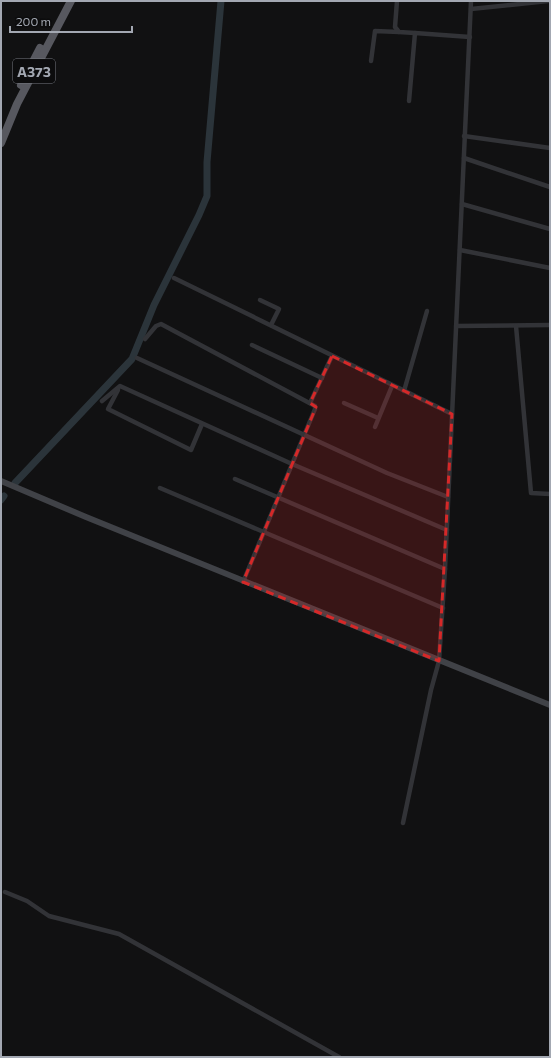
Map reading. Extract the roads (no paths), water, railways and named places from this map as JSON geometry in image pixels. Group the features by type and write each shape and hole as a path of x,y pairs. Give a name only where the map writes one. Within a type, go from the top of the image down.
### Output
{"highway":[{"name":"A373","path":"1,129 27,72 65,1"},
{"name":"A373","path":"1,143 17,104 71,1"}],"main road":[{"path":"1,481 243,582 550,705"}],"street":[{"path":"397,1 395,28 400,32"},
{"path":"403,823 431,690 439,661 447,530 471,1"},
{"path":"471,8 548,1"},
{"path":"370,61 375,31 470,37"},
{"path":"409,101 415,33"},
{"path":"464,136 550,148"},
{"path":"464,158 550,187"},
{"path":"462,204 550,230"},
{"path":"460,250 550,268"},
{"path":"174,278 392,386 452,414"},
{"path":"260,300 279,309 271,325"},
{"path":"404,391 427,311"},
{"path":"145,339 156,326 161,324 315,406 243,582"},
{"path":"456,326 550,326"},
{"path":"516,326 531,493 550,494"},
{"path":"252,345 322,378"},
{"path":"310,403 332,356"},
{"path":"137,358 387,473 448,497"},
{"path":"102,401 119,386"},
{"path":"119,386 292,464 447,530"},
{"path":"119,386 108,409 191,450 202,424"},
{"path":"374,427 392,386"},
{"path":"344,403 378,418"},
{"path":"235,479 445,569"},
{"path":"160,488 443,608"},
{"path":"5,892 27,901 49,916 119,934 339,1057"}],"waterway":[{"path":"15,483 132,359 154,305 199,215 207,196 207,162 221,1"},
{"path":"1,500 4,496"}]}
